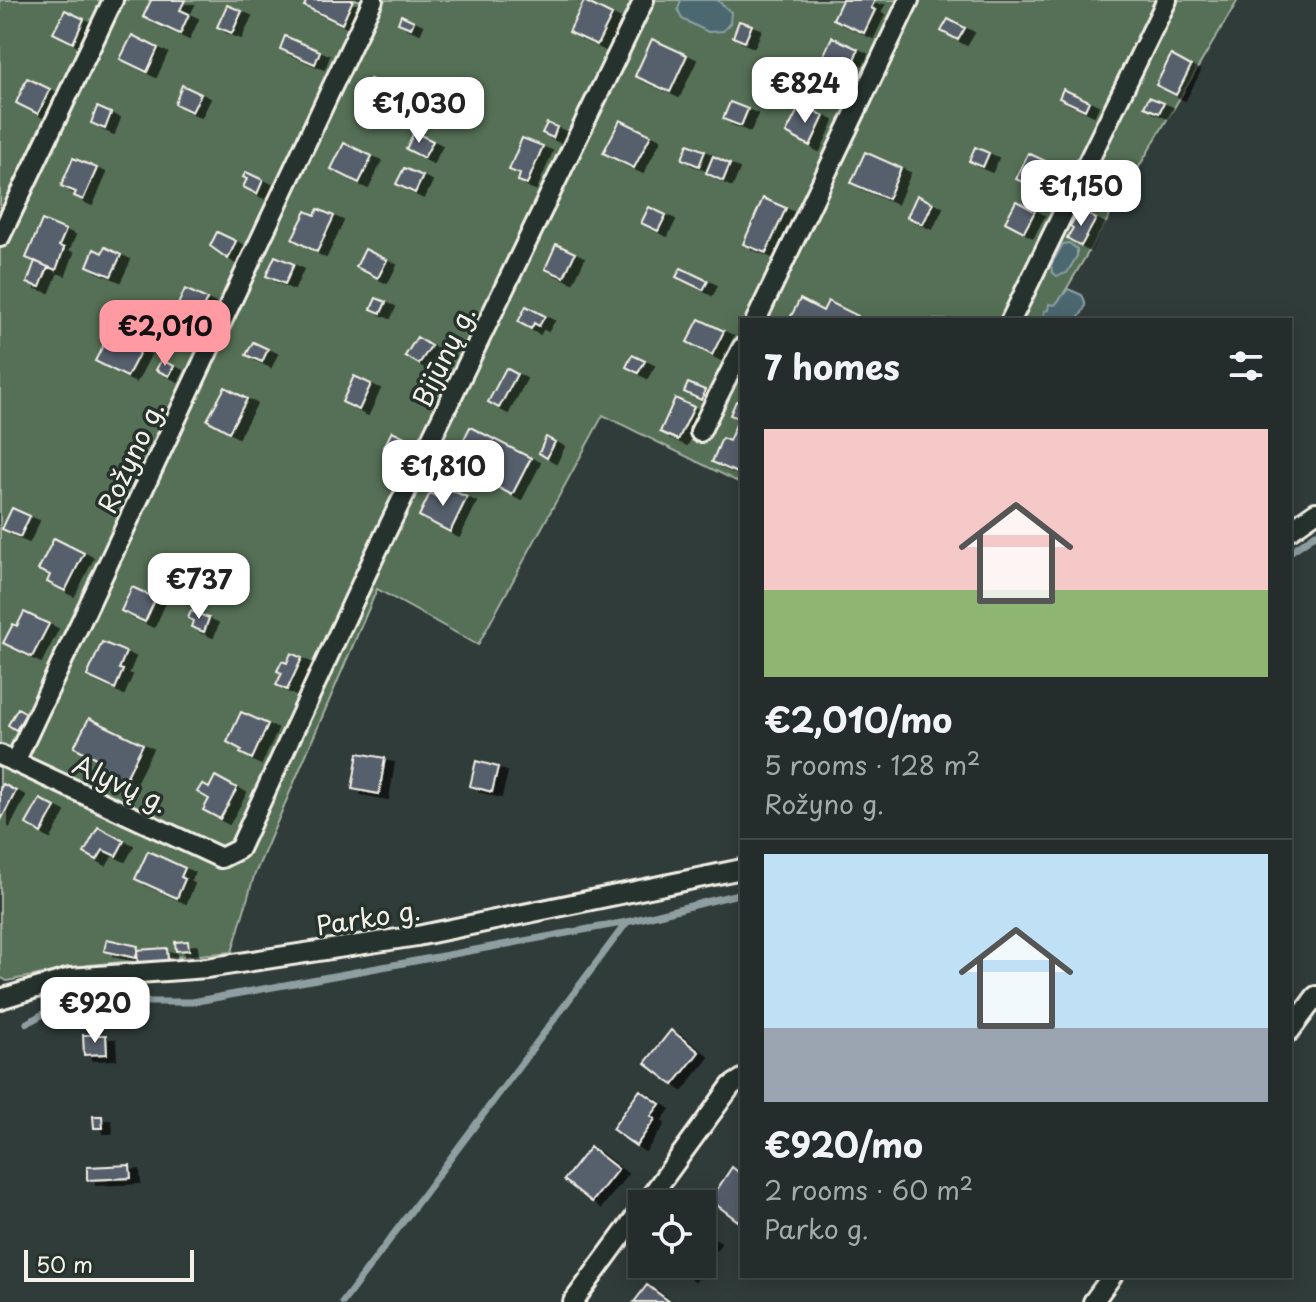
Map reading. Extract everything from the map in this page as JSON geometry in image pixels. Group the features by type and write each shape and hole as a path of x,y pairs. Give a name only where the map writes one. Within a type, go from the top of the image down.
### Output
{"street":[{"path":"0,237 113,0"},
{"name":"Rožyno g.","path":"8,759 373,0"},
{"name":"Bijūnų g.","path":"221,858 239,849 373,559 644,0"},
{"path":"757,318 909,0"},
{"path":"1012,318 1167,0"},
{"path":"700,432 740,352"},
{"path":"1292,529 1316,512"},
{"name":"Alyvų g.","path":"8,759 221,858"},
{"name":"Parko g.","path":"0,999 70,978 207,968 417,936 740,869"},
{"path":"1292,1028 1316,996"},
{"path":"655,1190 731,1086 740,1080"},
{"path":"573,1302 628,1227"},
{"path":"1093,1302 1111,1278"}],"green space":[{"path":"0,0 1238,0 1049,318 740,318 740,483 603,415 478,645 377,589 254,876 232,952 89,965 7,981 0,977"}],"water":[{"path":"681,0 717,0 731,12 730,23 723,31 708,32 682,19 678,9"},
{"path":"1069,243 1077,249 1077,256 1067,273 1057,276 1052,272 1051,265 1063,244"},
{"path":"1068,289 1082,295 1085,302 1079,318 1048,318 1043,315 1049,304 1055,305"}],"building":[{"path":"151,0 185,0 180,10 189,14 180,34 143,17"},
{"path":"307,0 353,0 342,24 304,6"},
{"path":"842,0 875,0 871,8 875,10 864,33 833,19"},
{"path":"584,1 612,15 597,45 569,32"},
{"path":"227,5 242,11 232,33 217,27"},
{"path":"65,10 84,19 73,43 53,33"},
{"path":"401,15 414,21 411,28 398,23"},
{"path":"948,19 965,28 958,40 941,31"},
{"path":"739,21 752,25 745,42 733,37"},
{"path":"132,35 158,48 147,72 120,59"},
{"path":"285,36 320,51 315,64 280,49"},
{"path":"832,37 858,49 854,60 848,57 839,76 818,67"},
{"path":"652,39 687,55 670,92 635,76"},
{"path":"1171,55 1191,66 1176,95 1156,85"},
{"path":"27,78 50,89 38,114 16,103"},
{"path":"370,79 395,90 382,118 357,107"},
{"path":"182,85 201,94 192,112 175,104"},
{"path":"1063,89 1089,101 1085,110 1059,98"},
{"path":"1149,97 1164,103 1159,113 1144,107"},
{"path":"730,102 748,109 741,126 723,119"},
{"path":"801,104 824,116 810,146 786,133"},
{"path":"97,107 111,113 105,129 91,123"},
{"path":"620,120 651,135 634,168 603,153"},
{"path":"547,123 557,127 553,138 542,133"},
{"path":"414,132 433,141 424,158 406,149"},
{"path":"522,138 543,146 527,184 518,181 520,174 509,170"},
{"path":"344,143 372,156 359,183 331,169"},
{"path":"688,144 705,151 699,166 682,159"},
{"path":"975,147 989,153 983,167 969,161"},
{"path":"865,152 901,168 888,199 851,183"},
{"path":"1028,153 1056,166 1044,192 1016,179"},
{"path":"713,156 730,164 723,181 706,173"},
{"path":"73,158 97,168 83,200 74,196 76,192 61,186"},
{"path":"404,168 423,176 415,193 396,184"},
{"path":"246,172 263,180 257,194 243,187"},
{"path":"917,195 933,203 923,224 907,217"},
{"path":"763,198 786,208 766,253 743,244"},
{"path":"1016,201 1035,211 1024,232 1005,222"},
{"path":"649,207 666,215 658,231 641,223"},
{"path":"318,209 334,216 317,252 292,239 306,211 315,215"},
{"path":"1080,210 1096,219 1081,246 1067,238"},
{"path":"42,220 66,230 59,246 64,248 56,270 26,258"},
{"path":"217,232 236,241 228,259 210,246"},
{"path":"556,244 575,253 564,277 545,269"},
{"path":"105,247 121,255 111,276 87,266 94,249 102,253"},
{"path":"365,249 387,260 378,278 356,267"},
{"path":"275,256 294,264 285,284 266,276"},
{"path":"35,261 48,267 40,287 27,283"},
{"path":"681,268 708,281 703,290 676,277"},
{"path":"185,289 207,299 198,319 176,309"},
{"path":"376,298 386,302 381,313 371,309"},
{"path":"800,299 823,311 828,301 858,316 857,318 790,318"},
{"path":"526,306 545,316 539,326 534,323 531,329 518,322"},
{"path":"699,319 724,331 712,355 687,342"},
{"path":"109,334 141,350 127,377 95,361"},
{"path":"417,337 431,346 419,364 405,356"},
{"path":"253,342 268,349 262,362 246,355"},
{"path":"632,355 645,361 638,373 626,367"},
{"path":"161,360 174,366 169,376 156,370"},
{"path":"506,368 517,374 499,408 488,402"},
{"path":"354,376 371,384 359,410 342,402"},
{"path":"688,383 705,390 701,400 684,392"},
{"path":"225,387 247,399 229,432 207,420"},
{"path":"675,398 694,407 678,440 660,432"},
{"path":"736,401 740,402 740,474 712,462 722,438 729,441 739,418 730,415"},
{"path":"470,427 531,458 512,495 452,463"},
{"path":"392,431 409,439 401,456 384,447"},
{"path":"546,437 555,442 547,458 539,453"},
{"path":"442,486 467,497 450,532 419,516 430,493 437,497"},
{"path":"12,508 30,516 20,537 2,529"},
{"path":"54,538 84,553 65,591 47,582 50,575 38,570"},
{"path":"132,587 156,598 145,622 121,611"},
{"path":"191,611 209,618 204,632 191,627 193,621 188,618"},
{"path":"24,612 49,624 32,657 3,643"},
{"path":"102,642 126,652 115,689 87,676"},
{"path":"291,653 302,658 287,690 276,685 282,673 277,671 282,661 287,663"},
{"path":"18,708 26,713 16,730 8,725"},
{"path":"241,712 268,724 252,759 227,742"},
{"path":"89,718 143,744 124,782 94,767 98,759 74,747"},
{"path":"358,753 385,758 379,794 352,789"},
{"path":"476,761 498,767 492,792 470,786"},
{"path":"215,776 237,788 220,819 203,810 209,799 197,792 202,784 209,788"},
{"path":"3,784 16,791 0,822 0,789"},
{"path":"40,799 55,807 41,833 26,824"},
{"path":"98,827 124,841 116,856 103,850 97,860 84,853"},
{"path":"148,851 185,868 181,877 185,879 177,898 135,879"},
{"path":"107,939 138,946 136,958 104,951"},
{"path":"188,941 189,950 176,951 175,942"},
{"path":"167,948 168,962 138,964 137,950"},
{"path":"671,1030 699,1052 673,1085 645,1063"},
{"path":"83,1035 106,1035 107,1054 84,1055"},
{"path":"640,1090 660,1104 651,1116 655,1119 636,1146 612,1129"},
{"path":"93,1116 102,1116 103,1128 94,1128"},
{"path":"590,1147 618,1169 592,1202 564,1180"},
{"path":"130,1165 131,1178 87,1180 87,1167"},
{"path":"732,1167 740,1173 738,1221 716,1204 716,1191"},
{"path":"647,1285 670,1302 634,1302"}],"waterway":[{"path":"1292,551 1316,534"},
{"path":"27,1023 65,1002 192,1002 627,922 740,894"},
{"path":"343,1302 627,922"}]}
